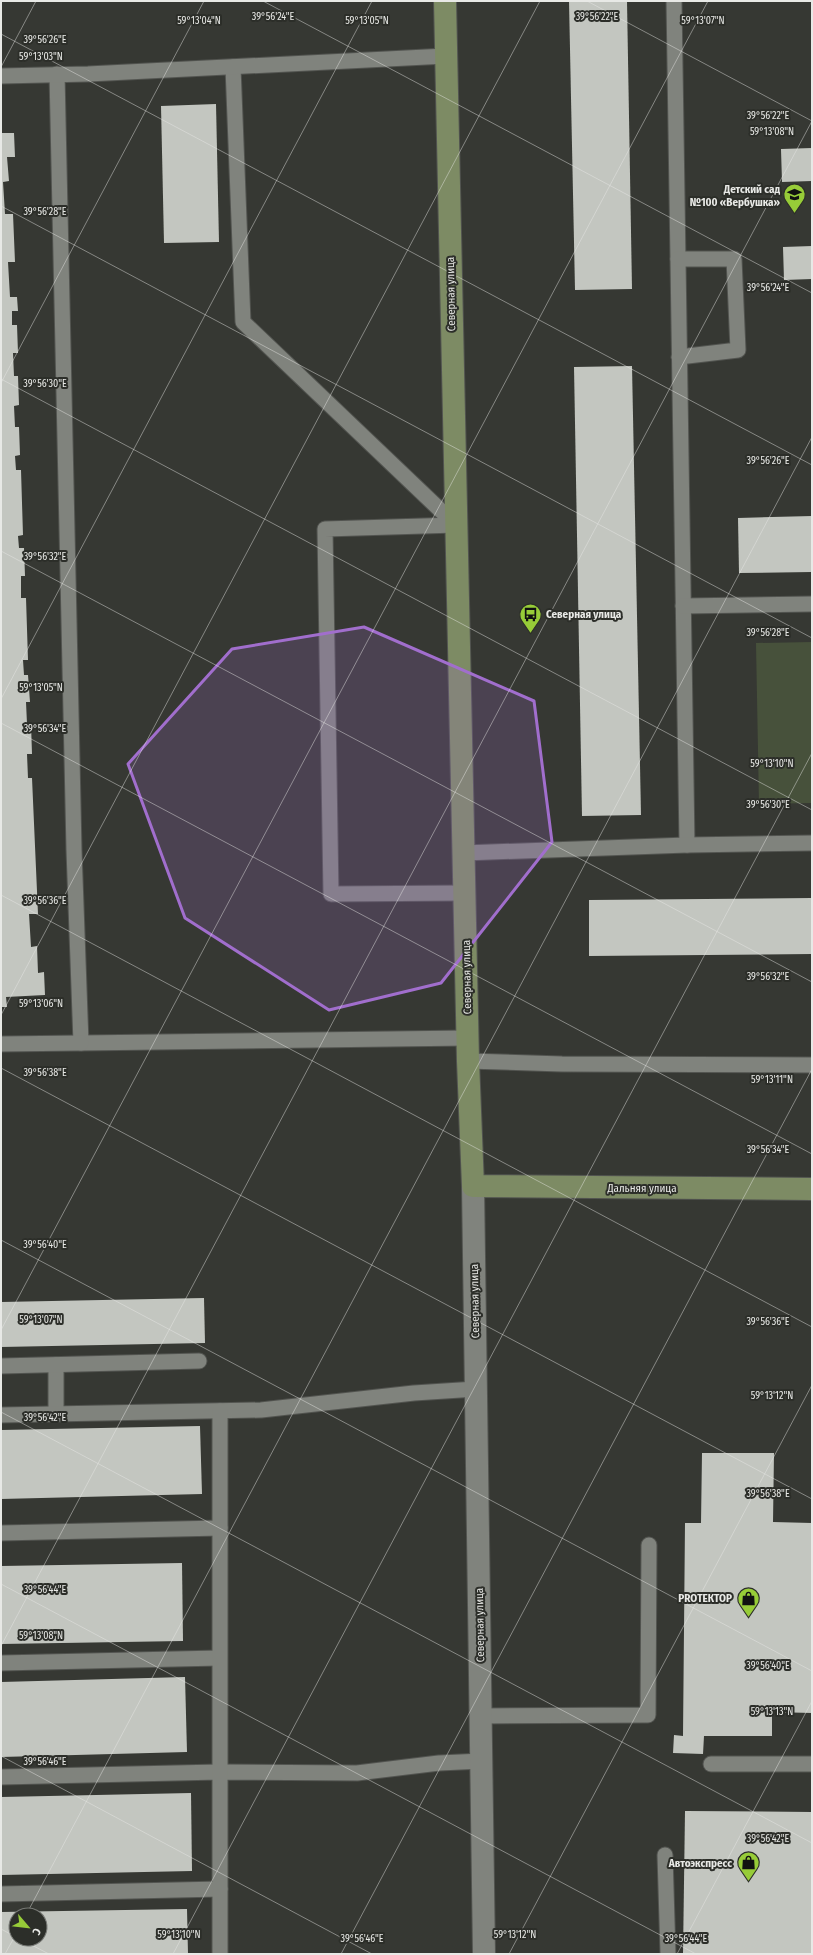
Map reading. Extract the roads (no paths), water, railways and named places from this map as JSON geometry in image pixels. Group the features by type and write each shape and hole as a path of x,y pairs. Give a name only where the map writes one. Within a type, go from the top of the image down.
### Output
{"street":[{"name":"Северная улица","path":"445,1 468,1061 473,1186 484,1954"},
{"name":"Дальняя улица","path":"473,1186 812,1189"}],"lane":[{"path":"674,1 686,845"},
{"path":"1,76 233,67 446,56"},
{"path":"233,67 243,322 456,526"},
{"path":"57,74 74,850 80,1043"},
{"path":"678,259 734,259 738,350 680,357"},
{"path":"456,526 325,529 331,894 465,893"},
{"path":"683,606 812,604"},
{"path":"464,853 686,845 812,843"},
{"path":"1,1044 468,1038"},
{"path":"468,1061 562,1064 812,1065"},
{"path":"1,1366 199,1361"},
{"path":"56,1365 56,1414"},
{"path":"1,1415 261,1410 414,1393 476,1389"},
{"path":"220,1411 220,1954"},
{"path":"1,1533 220,1528"},
{"path":"481,1716 648,1715 648,1544"},
{"path":"1,1663 219,1658"},
{"path":"1,1777 219,1772 357,1773 439,1763 482,1761"},
{"path":"711,1764 812,1764"},
{"path":"666,1855 668,1954"},
{"path":"1,1894 220,1889"}],"place":[{"name":"Детский сад №100 «Вербушка»","path":"795,214"},
{"name":"Северная улица","path":"531,634"},
{"name":"PROТЕКТОР","path":"748,1618"},
{"name":"Автоэкспресс","path":"748,1882"}]}
